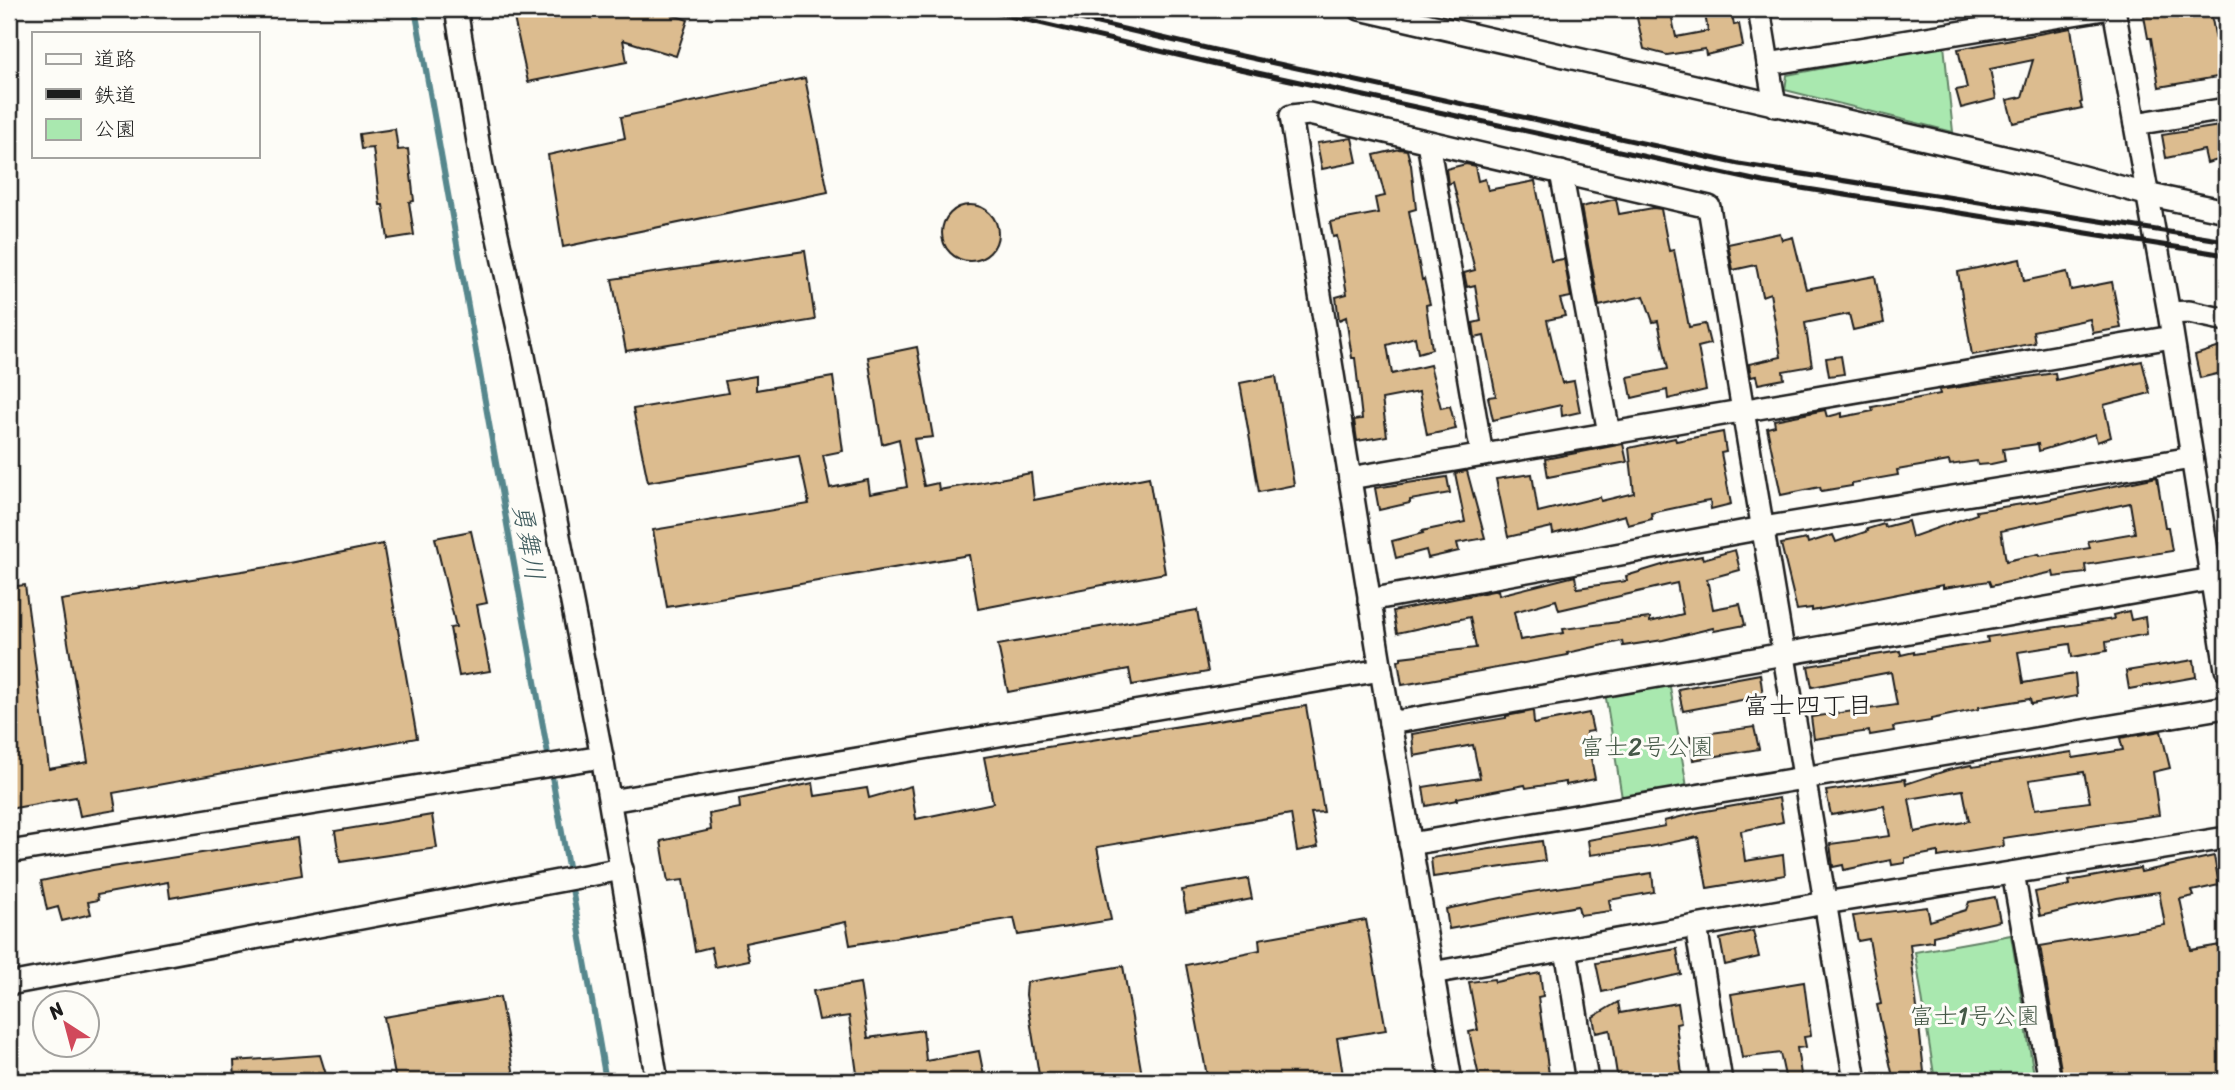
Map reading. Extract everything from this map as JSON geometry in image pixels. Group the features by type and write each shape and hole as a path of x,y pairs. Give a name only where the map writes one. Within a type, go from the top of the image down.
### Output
{"street":[{"path":"456,9 482,166 523,351 603,757 657,1081"},
{"path":"1360,9 2226,211"},
{"path":"1759,9 1775,106"},
{"path":"1768,64 2104,9"},
{"path":"2114,9 2169,313 2226,669"},
{"path":"2135,124 2226,109"},
{"path":"1451,1081 1369,600 1291,116 1309,114 1709,207 1855,1081"},
{"path":"1429,142 1482,455"},
{"path":"1562,172 1609,433"},
{"path":"2169,313 2189,312 2226,320"},
{"path":"1350,478 2172,337"},
{"path":"1369,600 1763,528 2192,458"},
{"path":"1390,723 2212,579"},
{"path":"610,801 1381,670"},
{"path":"1410,844 2226,707"},
{"path":"9,852 603,757"},
{"path":"1433,973 1825,904 2226,838"},
{"path":"9,984 622,869"},
{"path":"2013,873 2050,1081"},
{"path":"1696,926 1721,1081"},
{"path":"1566,949 1587,1081"}],"green space":[{"path":"1944,45 1953,132 1785,90 1787,75"},
{"name":"富士2号公園","path":"1669,681 1687,787 1622,798 1605,692"},
{"name":"富士1号公園","path":"2011,935 2035,1081 1935,1081 1915,952"}],"building":[{"path":"512,9 655,9 688,20 676,56 623,40 627,62 528,82"},
{"path":"1635,9 1670,9 1676,37 1708,31 1704,9 1731,9 1734,25 1739,24 1743,46 1706,55 1705,49 1667,55 1644,49"},
{"path":"2210,9 2223,76 2159,87 2151,38 2148,38 2144,16"},
{"path":"2071,28 2082,108 2013,123 2007,100 2022,97 2033,60 1990,69 1996,99 1961,108 1956,90 1967,88 1958,49"},
{"path":"805,78 828,192 563,247 548,155 625,138 621,117"},
{"path":"2226,125 2226,158 2207,163 2204,150 2166,158 2162,135"},
{"path":"395,129 398,150 408,149 414,201 409,202 414,235 388,239 383,205 380,205 373,148 361,149 359,134"},
{"path":"1352,138 1357,162 1322,169 1317,143"},
{"path":"1407,150 1411,165 1416,209 1409,211 1422,280 1424,279 1430,304 1426,305 1432,349 1418,353 1415,337 1387,345 1392,374 1430,365 1441,408 1450,406 1456,429 1427,435 1419,392 1382,399 1387,436 1357,441 1354,420 1362,419 1355,358 1352,358 1346,317 1339,320 1336,297 1347,294 1337,236 1333,237 1330,222 1378,213 1375,198 1385,196 1374,155"},
{"path":"1466,164 1475,166 1478,181 1485,179 1488,190 1535,181 1551,261 1564,259 1571,297 1560,299 1565,316 1547,320 1562,383 1574,381 1580,412 1562,416 1561,405 1493,420 1488,397 1496,396 1484,336 1475,338 1473,323 1481,321 1475,285 1467,287 1464,273 1475,270 1453,182 1448,184 1446,169"},
{"path":"1616,199 1619,214 1661,209 1669,251 1674,250 1689,327 1705,324 1710,344 1698,347 1706,390 1668,399 1667,390 1632,398 1628,377 1668,369 1658,321 1653,322 1644,296 1599,306 1581,207"},
{"path":"964,205 976,205 986,209 994,217 998,233 994,249 986,257 976,261 964,261 954,257 946,249 942,239 942,227 946,217 954,209"},
{"path":"1780,233 1782,240 1793,237 1806,289 1875,276 1884,323 1853,330 1849,314 1805,323 1812,366 1783,371 1784,379 1758,384 1756,376 1751,377 1749,364 1781,357 1770,293 1762,296 1756,265 1733,270 1728,244"},
{"path":"805,251 815,320 626,351 612,279"},
{"path":"2020,259 2024,281 2067,272 2071,290 2112,282 2121,328 2093,333 2090,319 2033,331 2035,343 1972,355 1958,272"},
{"path":"917,347 933,437 914,439 924,486 938,483 939,490 1031,473 1034,500 1149,477 1165,573 978,609 969,555 667,607 653,530 809,504 799,456 648,482 633,409 728,393 725,381 756,376 756,390 833,377 843,451 823,455 830,488 868,480 870,494 907,487 899,439 882,444 868,357"},
{"path":"2220,347 2225,372 2200,378 2195,355"},
{"path":"1841,356 1844,374 1829,376 1826,358"},
{"path":"2142,361 2150,393 2104,405 2111,437 2097,442 2095,434 2039,451 2038,444 2003,449 2005,461 1991,464 1978,465 1977,461 1950,465 1949,461 1897,470 1898,475 1852,483 1852,486 1821,491 1820,487 1781,495 1767,428 1775,426 1774,420 1825,410 1827,417 1842,413 1842,417 1873,411 1872,407 1940,394 1939,390 2055,373 2056,380"},
{"path":"1276,376 1294,485 1259,492 1240,383"},
{"path":"1723,432 1726,452 1721,453 1731,504 1711,509 1710,501 1703,502 1651,513 1652,519 1628,525 1625,515 1553,534 1552,527 1508,537 1496,479 1532,474 1538,512 1600,497 1601,501 1634,493 1629,448 1675,438 1676,441"},
{"path":"1623,444 1627,462 1548,477 1545,459"},
{"path":"1467,471 1485,538 1457,543 1459,551 1428,558 1426,550 1396,558 1392,541 1423,533 1422,531 1465,522 1455,473"},
{"path":"1447,477 1450,493 1410,500 1410,503 1379,510 1375,488"},
{"path":"2157,477 2172,551 2085,565 2086,573 2054,577 2053,572 1991,586 1989,581 1943,588 1943,585 1812,611 1812,608 1797,610 1781,544 1807,539 1808,543 1833,535 1836,542 1884,524 1885,527 1908,521 1912,537 1977,514 1976,511 2042,501","holes":["2130,503 2135,533 2088,541 2090,548 2006,561 2001,531"]},
{"path":"471,531 487,603 477,605 490,671 459,676 450,628 456,627 435,538"},
{"path":"383,544 417,738 113,793 116,810 80,816 76,797 9,809 9,587 25,585 49,769 88,762 61,600 274,566"},
{"path":"1735,550 1740,570 1707,579 1713,609 1740,604 1745,625 1714,631 1713,628 1623,646 1622,641 1567,653 1568,655 1402,685 1398,661 1401,657 1476,648 1470,617 1397,633 1393,611 1498,590 1499,595 1575,576 1577,588 1627,581 1626,576 1672,562 1702,556 1703,559","holes":["1677,583 1683,614 1650,622 1650,618 1563,629 1564,633 1520,640 1514,612 1556,600 1559,610"]},
{"path":"1197,610 1208,672 1132,685 1129,669 1008,692 998,645"},
{"path":"2129,611 2131,620 2145,617 2147,634 2106,642 2107,651 2072,657 2070,644 2018,652 2023,683 2075,674 2077,696 2031,704 2030,699 1979,707 1870,735 1869,731 1814,739 1811,717 1897,705 1891,672 1812,687 1808,666 1900,651 1901,655 1914,654 1988,642 1987,637 2114,619 2113,615"},
{"path":"2194,660 2196,677 2129,689 2126,671"},
{"path":"1760,674 1763,696 1683,711 1678,689"},
{"path":"1306,706 1324,812 1311,813 1318,847 1297,851 1291,814 1097,847 1111,920 1018,935 1014,918 850,945 846,922 745,943 749,960 715,967 711,947 695,951 683,880 668,882 661,841 711,830 709,814 740,808 739,799 813,783 815,796 867,788 869,798 911,786 916,819 993,803 984,757"},
{"path":"1533,711 1534,724 1589,713 1593,731 1586,732 1595,779 1566,785 1566,782 1526,788 1525,785 1426,806 1423,787 1480,778 1473,745 1414,756 1412,734"},
{"path":"1754,727 1759,749 1693,760 1690,736"},
{"path":"2161,731 2170,768 2153,772 2159,815 2003,838 2004,846 1938,857 1938,852 1905,858 1905,863 1892,865 1891,860 1844,870 1843,865 1833,867 1830,844 1890,836 1884,806 1831,815 1826,791 1905,779 1906,784 1971,765 1972,767 2072,752 2073,758 2123,750 2120,738","holes":["2084,772 2090,802 2035,809 2029,780","1963,790 1969,821 1915,832 1909,799"]},
{"path":"1779,798 1783,822 1741,831 1745,861 1783,855 1785,875 1707,888 1698,837 1590,855 1588,840 1665,826 1664,821 1700,812"},
{"path":"432,815 437,848 340,862 335,831"},
{"path":"297,838 302,875 170,898 168,882 97,895 98,900 88,902 91,914 62,921 58,907 47,910 41,881 93,870"},
{"path":"1542,841 1545,861 1433,877 1431,858"},
{"path":"2214,856 2219,885 2192,891 2194,896 2180,899 2191,950 2226,944 2226,1081 2063,1081 2040,946 2165,925 2159,892 2117,898 2040,916 2035,892 2070,885 2069,881 2140,868 2141,872"},
{"path":"1652,873 1654,892 1609,900 1611,911 1580,915 1578,906 1449,929 1446,909 1531,892"},
{"path":"1248,879 1252,899 1186,912 1182,890"},
{"path":"1995,897 2000,921 1933,936 1933,941 1910,944 1924,1072 1893,1077 1877,1005 1881,1004 1869,939 1858,941 1853,916 1927,907 1930,921 1966,910 1969,902"},
{"path":"1366,920 1386,1030 1337,1038 1344,1081 1208,1081 1186,965 1260,950 1259,939"},
{"path":"1753,931 1759,957 1725,965 1720,939"},
{"path":"1677,949 1681,974 1602,992 1596,963"},
{"path":"1123,966 1143,1081 1040,1081 1026,995 1027,982"},
{"path":"1540,973 1543,996 1538,997 1550,1081 1480,1081 1469,1032 1478,1030 1469,982 1494,979 1495,982"},
{"path":"1804,982 1811,1036 1804,1037 1806,1047 1797,1048 1802,1081 1786,1081 1780,1053 1742,1058 1731,994"},
{"path":"860,983 868,1038 923,1030 926,1061 979,1051 985,1081 858,1081 849,1016 819,1020 813,991"},
{"path":"500,997 515,1081 396,1081 384,1017"},
{"path":"1618,1002 1620,1013 1678,1003 1681,1023 1676,1024 1682,1075 1641,1081 1618,1081 1610,1030 1596,1033 1593,1017"},
{"path":"320,1055 328,1081 235,1081 234,1061"}],"waterway":[{"name":"勇舞川","path":"415,9 606,1081"}],"railway":[{"path":"979,9 1216,64 1763,182 2226,255"},
{"path":"1037,9 1739,164 2226,241"}],"district":[{"name":"富士四丁目","path":"1808,705"}]}
